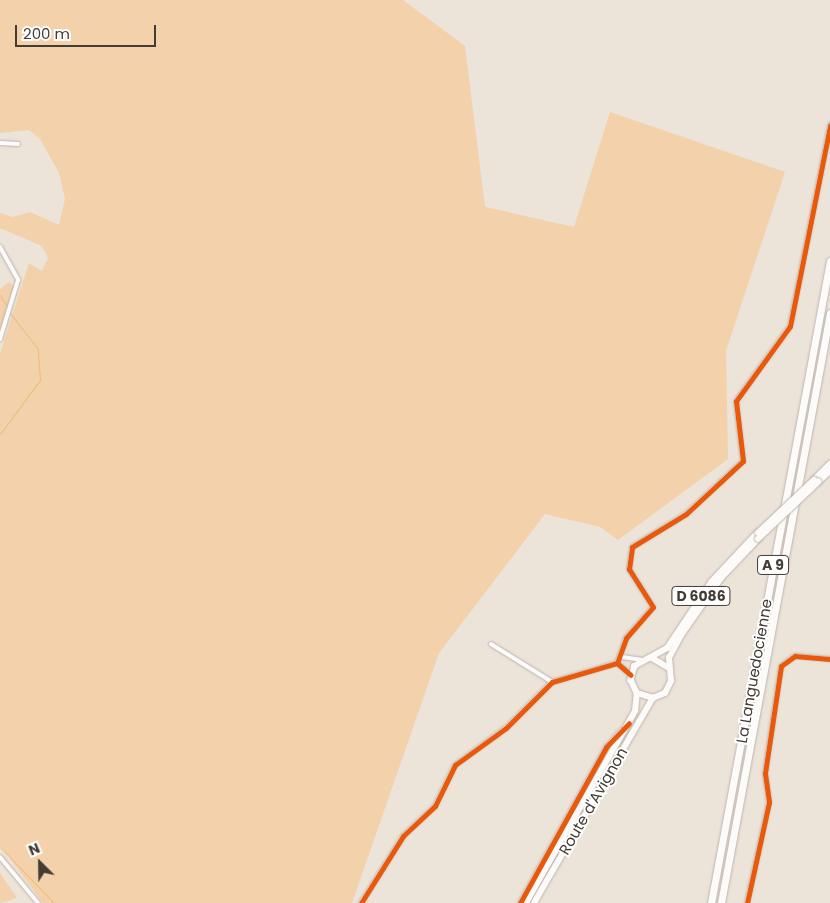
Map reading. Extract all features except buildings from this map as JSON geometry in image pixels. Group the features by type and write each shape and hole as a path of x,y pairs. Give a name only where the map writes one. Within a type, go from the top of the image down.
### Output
{"highway":[{"name":"La Languedocienne","path":"711,903 830,261"},
{"name":"La Languedocienne","path":"721,903 830,313"}],"main road":[{"name":"D 6086","path":"645,659 668,648 708,587 816,481 830,464"},
{"name":"D 6086","path":"816,481 830,471"},
{"name":"D 6086","path":"669,668 672,652 696,611 758,536"},
{"path":"645,659 662,661 669,668 669,688 653,698 637,693 632,675 645,659"},
{"name":"Route d'Avignon","path":"526,903 629,722 637,693"},
{"name":"Route d'Avignon","path":"534,903 653,698"}],"street":[{"path":"361,903 403,836 433,809 457,762 506,728 552,682 617,663 622,657 626,638 653,607 629,569 632,547 686,514 743,461 736,401 790,326 830,125"},
{"path":"0,143 18,144"},
{"path":"0,247 18,280 0,339"},
{"path":"492,644 552,682"},
{"path":"746,903 769,802 765,774 781,666 794,656 830,659"},
{"path":"622,657 645,659"},
{"path":"617,663 632,675"},
{"path":"520,903 606,747 629,722"},
{"path":"0,857 38,903"}],"shaded area":[{"path":"0,0 403,0 465,46 485,207 574,227 610,112 785,172 726,351 728,459 618,540 600,527 545,514 439,653 352,903 43,903 0,845 0,354 29,263 42,271 48,258 42,246 0,228 0,213 13,217 30,212 59,225 65,199 59,173 40,139 29,130 0,133"},
{"path":"9,282 14,287 0,331 0,289"},
{"path":"0,873 17,898 0,903"}],"waterway":[{"path":"0,295 7,307"},
{"path":"0,434 40,380 38,349 10,313"},
{"path":"0,847 54,903"}],"cycle path":[{"path":"617,663 626,638 653,607 629,569 632,547 686,514 743,461 736,401 790,326 830,125"},
{"path":"747,903 769,802 765,773 781,666 795,656 830,659"},
{"path":"361,903 403,836 435,806 455,765 506,728 552,682 617,663 631,675"},
{"path":"520,903 606,747 629,723"}]}
